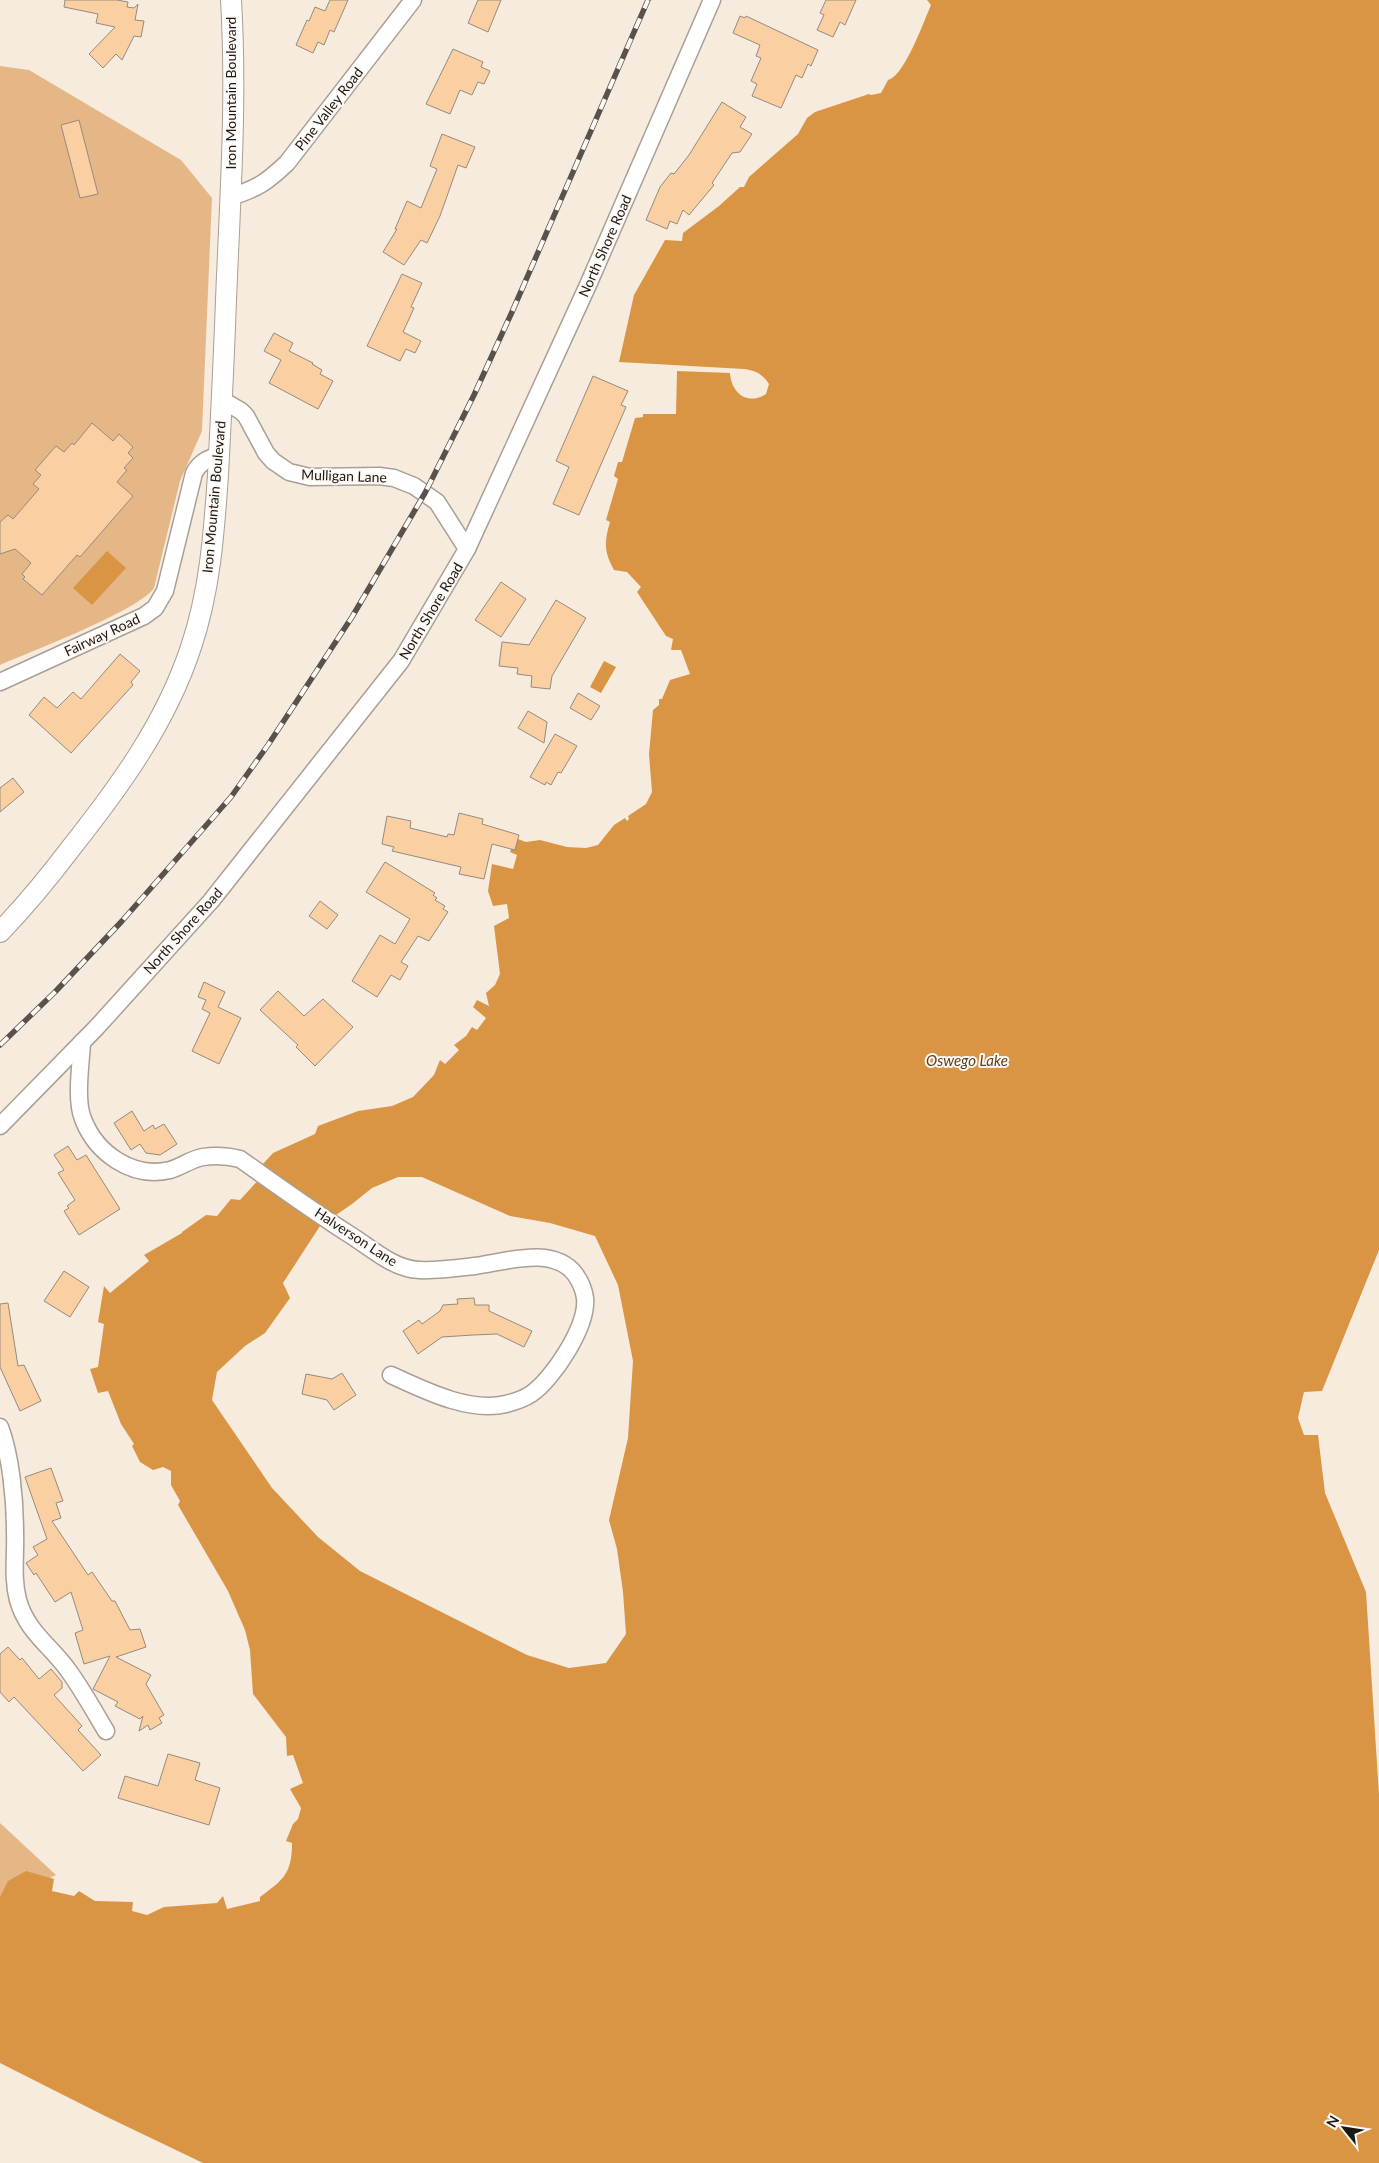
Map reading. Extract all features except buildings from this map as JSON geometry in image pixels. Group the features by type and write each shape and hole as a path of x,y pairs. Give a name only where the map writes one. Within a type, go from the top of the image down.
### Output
{"street":[{"name":"Iron Mountain Boulevard","path":"0,932 40,887 109,800 145,748 178,683 192,647 209,573 214,535 219,455 234,72 231,0"},
{"name":"Pine Valley Road","path":"230,197 248,192 266,182 287,163 413,0"},
{"name":"North Shore Road","path":"0,1126 82,1042 211,901 401,661 468,549 588,285 712,0"},
{"name":"Mulligan Lane","path":"222,400 246,416 266,453 273,461 289,472 310,477 387,477 414,486 437,502 468,549"},
{"name":"Fairway Road","path":"0,682 96,640 144,616 155,608 165,591 194,473 198,465 204,460 219,455"},
{"name":"Halverson Lane","path":"82,1042 80,1097 82,1118 97,1143 117,1163 144,1171 170,1170 202,1157 226,1156 240,1159 337,1227 401,1266 418,1270 475,1266 519,1257 537,1258 564,1265 575,1274 583,1287 586,1300 578,1332 549,1377 530,1394 506,1404 478,1405 436,1395 391,1375"},
{"path":"0,1427 10,1474 14,1509 14,1576 20,1607 36,1636 68,1669 106,1731"}],"shaded area":[{"path":"0,66 29,70 181,160 212,198 202,431 180,481 154,588 145,597 107,619 0,665"},
{"path":"0,1823 56,1875 10,1898 0,1897"}],"water":[{"name":"Oswego Lake","path":"927,0 1379,0 1379,1250 1322,1391 1304,1392 1298,1418 1304,1435 1318,1435 1325,1493 1366,1592 1379,1795 1379,2163 203,2163 0,2063 0,1897 8,1881 26,1871 54,1879 52,1891 74,1896 79,1891 95,1901 133,1902 132,1911 147,1915 164,1907 217,1903 223,1896 227,1909 260,1901 260,1897 280,1881 288,1869 292,1854 292,1843 286,1841 293,1824 298,1819 301,1808 290,1789 303,1783 293,1755 287,1756 286,1737 253,1694 250,1650 245,1630 228,1591 178,1505 180,1501 171,1485 171,1471 163,1467 153,1470 140,1462 132,1446 134,1444 121,1424 108,1391 98,1393 90,1369 98,1367 104,1324 98,1322 104,1286 110,1293 149,1261 144,1255 182,1233 206,1215 217,1216 231,1199 240,1200 262,1176 262,1165 273,1153 315,1134 318,1126 358,1111 392,1106 413,1097 434,1075 440,1060 445,1064 459,1050 454,1045 466,1036 472,1027 477,1030 486,1018 473,1007 477,1000 489,1006 486,993 495,985 500,974 494,926 509,918 507,904 493,906 488,891 492,864 513,869 517,855 510,852 515,838 526,842 540,840 567,847 586,848 598,845 614,825 625,818 627,821 629,819 628,816 646,804 652,792 649,754 653,710 659,705 659,699 662,699 670,680 690,674 681,650 671,650 673,639 666,636 637,592 641,587 627,572 614,570 608,558 606,541 610,522 606,520 618,479 614,476 618,462 622,462 635,418 643,417 643,414 676,414 677,371 730,373 737,392 742,396 753,399 766,394 769,384 759,373 744,369 619,362 634,295 665,240 682,241 683,233 719,206 740,187 744,187 749,177 798,134 807,118 815,112 869,94 881,93 888,80 894,77 907,59 931,5","holes":["398,1177 422,1177 510,1216 550,1223 595,1236 618,1285 633,1361 628,1438 609,1520 617,1549 626,1634 606,1663 569,1668 527,1655 360,1571 318,1537 272,1488 212,1400 217,1372 245,1346 265,1333 290,1298 283,1283 320,1226 372,1188"]},
{"path":"107,551 126,568 92,605 73,588"},
{"path":"604,661 616,667 601,693 590,687"}],"railway":[{"path":"0,1045 55,992 122,921 231,797 268,745 352,617 425,493 474,395 648,0"}]}
